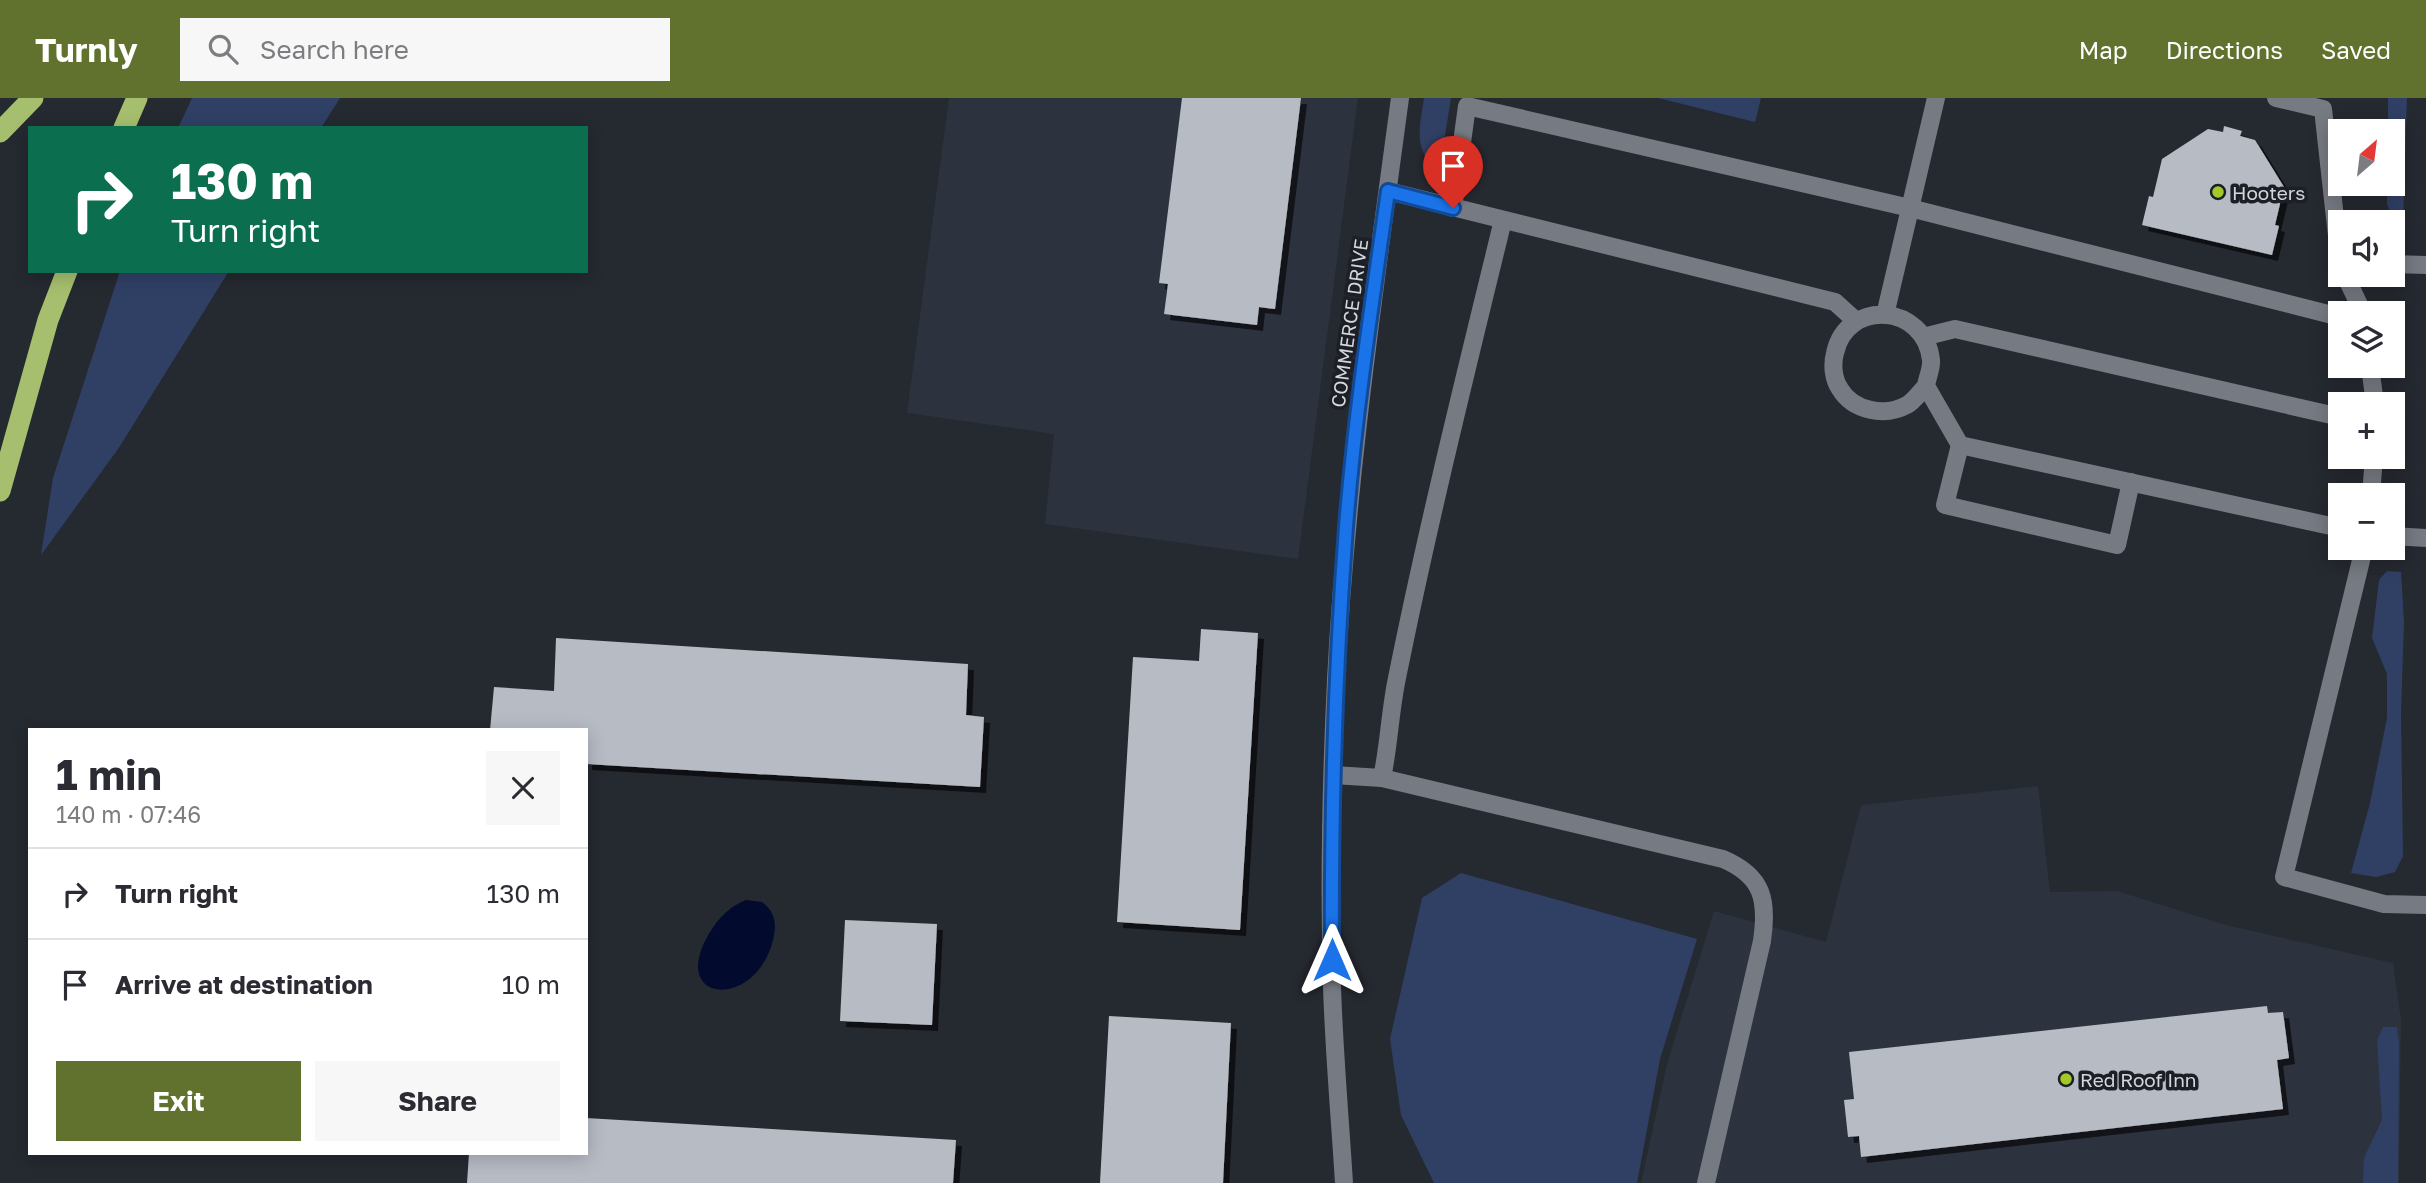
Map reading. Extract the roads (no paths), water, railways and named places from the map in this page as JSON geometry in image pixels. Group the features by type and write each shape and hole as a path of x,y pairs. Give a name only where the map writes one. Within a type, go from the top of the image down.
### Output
{"highway":[{"path":"0,132 33,98"},
{"path":"125,126 137,98"},
{"path":"0,491 48,320 65,273"}],"street":[{"name":"COMMERCE DRIVE","path":"1343,1183 1332,986 1336,680 1346,525 1357,422 1400,98"},
{"path":"1885,315 1936,98"},
{"path":"2276,98 2323,109 2334,210"},
{"path":"1453,208 1467,106 1910,208 2328,314"},
{"path":"1388,191 1835,302 1856,321"},
{"path":"1382,778 1398,669 1438,486 1503,220"},
{"path":"2405,264 2426,265"},
{"path":"1885,315 1905,319 1923,337 1931,361 1926,386 1908,405 1883,412 1858,407 1840,389 1832,365 1838,340 1856,321 1885,315"},
{"path":"1923,337 1955,328 2328,414"},
{"path":"1926,386 1960,445 1945,505 2118,545 2131,482"},
{"path":"1960,445 2328,525"},
{"path":"2405,537 2426,538"},
{"path":"2361,560 2284,877 2384,904 2426,905"},
{"path":"1333,775 1382,778 1723,859 1740,866 1760,887 1766,915 1762,941 1706,1183"}],"place":[{"name":"Hooters","path":"2218,192"},
{"name":"Red Roof Inn","path":"2066,1079"}]}
